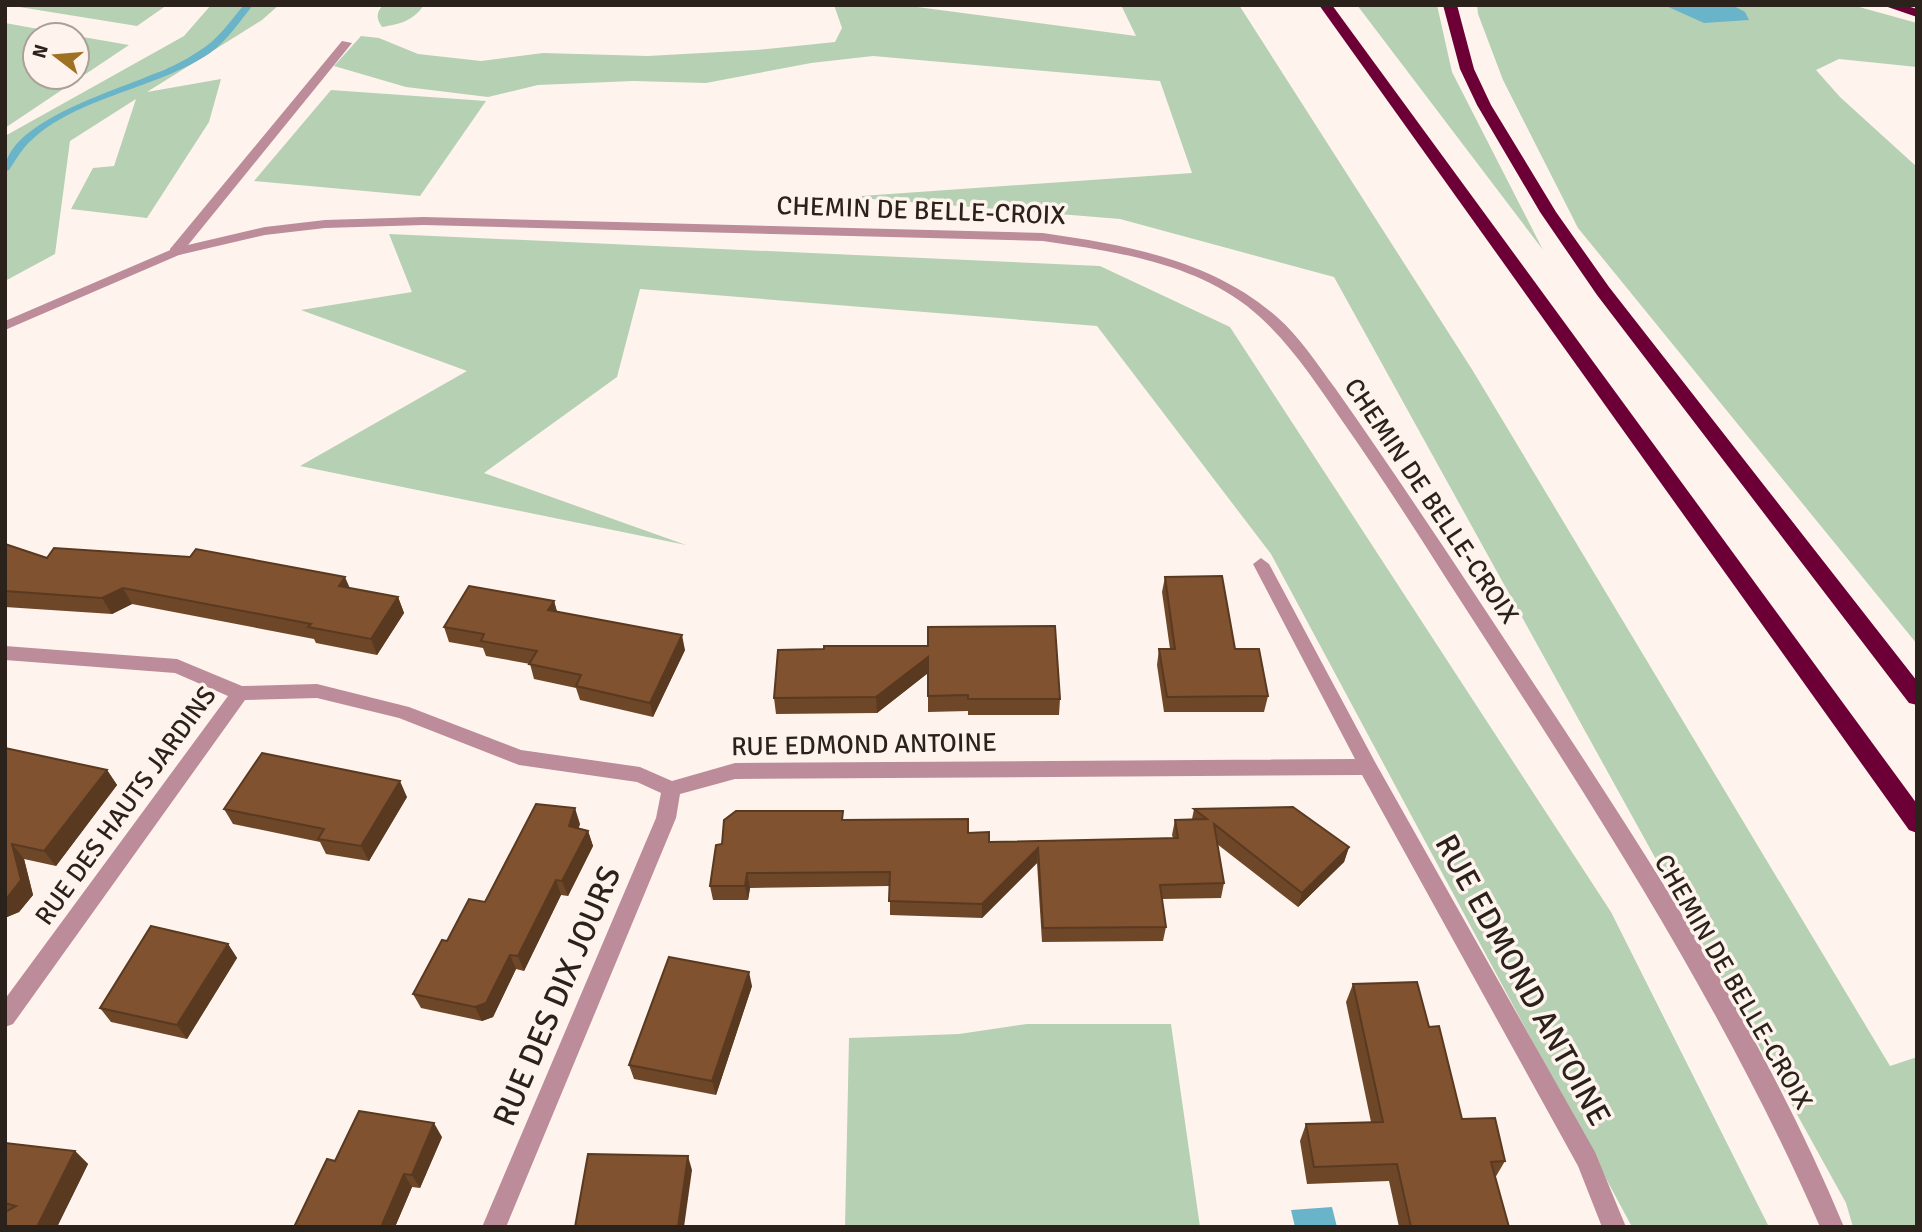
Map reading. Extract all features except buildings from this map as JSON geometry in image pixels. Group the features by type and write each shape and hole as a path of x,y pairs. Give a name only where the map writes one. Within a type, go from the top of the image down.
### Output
{"highway":[{"path":"1325,5 1917,823"},
{"path":"1450,5 1467,69 1484,105 1548,212 1602,290 1917,697"},
{"path":"1888,5 1917,13"}],"street":[{"path":"175,252 346,43"},
{"name":"CHEMIN DE BELLE-CROIX","path":"5,326 175,252 289,228 325,224 424,221 1043,237 1124,250 1186,270 1245,299 1271,318 1323,382 1565,748 1690,951 1763,1079 1803,1157 1832,1227"},
{"name":"RUE EDMOND ANTOINE","path":"1261,564 1368,767 1587,1160 1614,1227"},
{"path":"5,653 177,666 240,693 317,691 402,712 519,757 640,775 671,789"},
{"name":"RUE DES HAUTS JARDINS","path":"5,1017 240,693"},
{"name":"RUE EDMOND ANTOINE","path":"671,789 735,771 1368,767"},
{"name":"RUE DES DIX JOURS","path":"494,1227 666,818 671,789"}],"green space":[{"path":"7,5 167,5 137,26"},
{"path":"211,5 279,5 262,20 147,92 221,79 209,122 147,218 71,209 93,168 114,166 136,99 70,141 55,254 5,281 5,136 86,91 91,91 91,88 184,36"},
{"path":"383,5 424,5 406,21 382,27 378,16"},
{"path":"834,5 902,5 1136,36 1121,5 1239,5 1473,371 1890,1066 1917,1057 1917,1227 1853,1227 1846,1203 1334,277 1120,219 847,197 1192,173 1160,81 873,56 811,63 706,83 633,81 538,85 488,97 406,87 334,66 361,36 379,38 418,54 481,61 543,53 648,56 835,42 842,28"},
{"path":"1357,5 1437,5 1452,72 1543,250"},
{"path":"1477,5 1852,5 1917,23 1917,67 1839,59 1816,70 1840,97 1917,167 1917,644 1578,228 1503,80"},
{"path":"5,23 21,26 21,91 60,91 5,128"},
{"path":"91,38 129,45 91,70"},
{"path":"331,90 486,101 420,196 254,181"},
{"path":"389,234 1100,266 1230,327 1611,912 1769,1227 1632,1227 1271,554 1097,326 640,289 617,377 484,473 686,545 300,466 467,371 301,310 412,292"},
{"path":"1027,1024 1171,1024 1200,1227 845,1227 849,1038 959,1034"}],"water":[{"path":"1664,5 1732,5 1745,12 1749,20 1704,23"},
{"path":"1332,1207 1337,1227 1295,1227 1291,1210"}],"waterway":[{"path":"5,168 21,145 43,127 69,112 181,66 205,52 223,36 249,5"}]}
